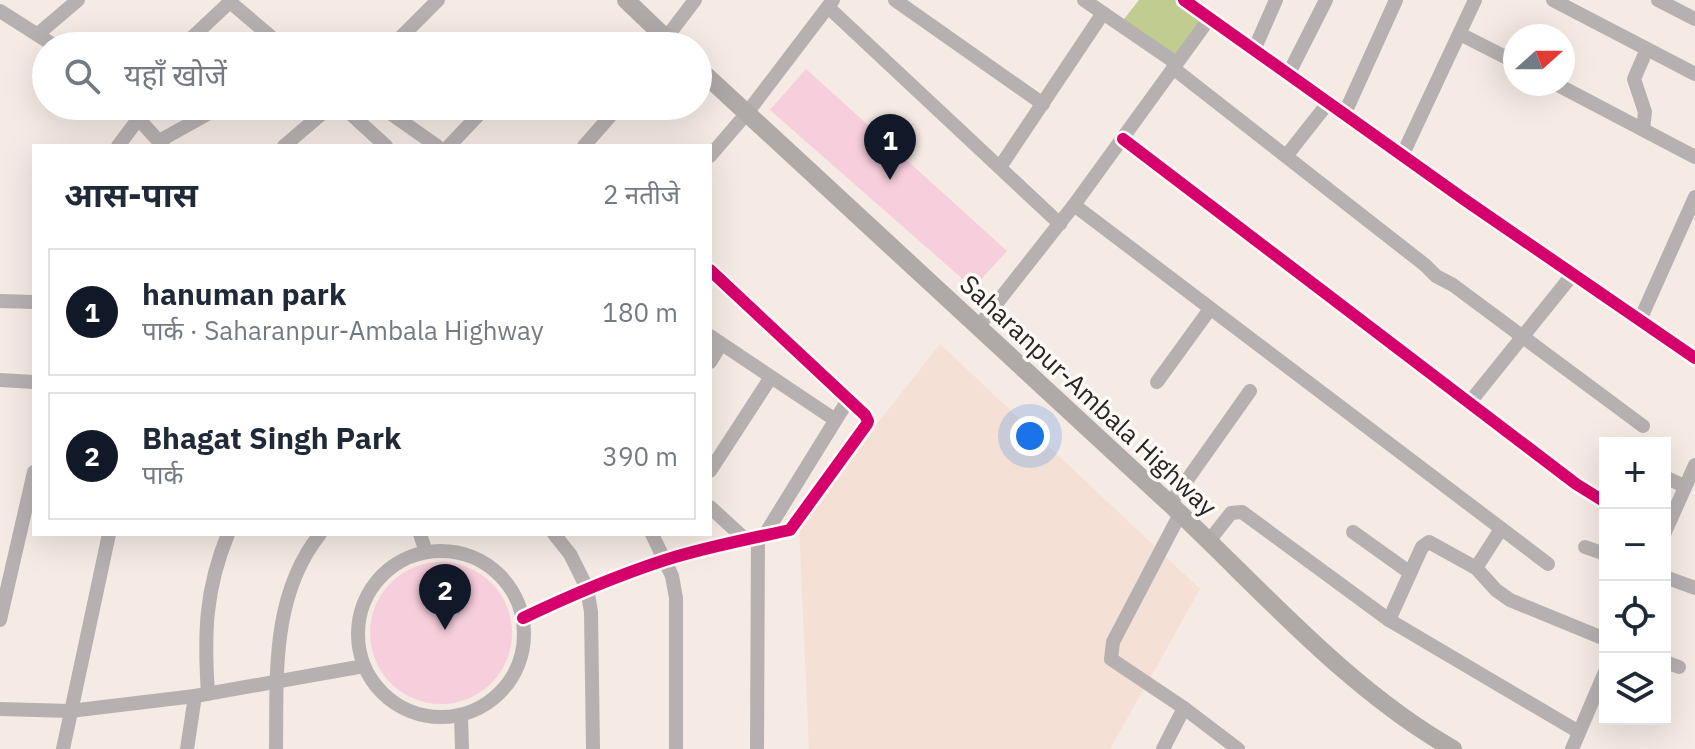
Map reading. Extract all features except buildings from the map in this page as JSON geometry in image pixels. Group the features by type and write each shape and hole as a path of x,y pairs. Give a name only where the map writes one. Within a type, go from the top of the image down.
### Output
{"main road":[{"path":"626,0 659,32"},
{"name":"Saharanpur-Ambala Highway","path":"712,81 1175,509 1342,668 1401,717 1453,749"}],"street":[{"path":"406,32 438,0"},
{"path":"678,32 695,0"},
{"path":"895,0 1043,104"},
{"path":"1084,0 1174,66 1436,276 1449,282 1643,426"},
{"path":"1254,50 1276,0"},
{"path":"1288,75 1326,0"},
{"path":"1344,115 1396,0"},
{"path":"1402,156 1475,0"},
{"path":"1553,0 1695,74"},
{"path":"1658,0 1695,19"},
{"path":"198,32 231,1 266,32"},
{"path":"40,32 72,2"},
{"path":"712,154 747,113 830,3 1060,224"},
{"path":"1193,3 1209,19 1344,115 1695,358"},
{"path":"0,11 35,32"},
{"path":"1000,167 1103,13"},
{"path":"978,327 1060,224 1209,19"},
{"path":"1460,34 1503,56"},
{"path":"1643,129 1643,106 1634,79 1647,49"},
{"path":"1575,94 1695,157"},
{"path":"1287,155 1328,103"},
{"path":"120,144 138,120"},
{"path":"141,120 161,144 200,120"},
{"path":"286,144 315,120"},
{"path":"357,120 384,144"},
{"path":"400,120 434,144"},
{"path":"451,144 474,120"},
{"path":"586,144 607,120"},
{"path":"1123,139 1599,499"},
{"path":"1640,320 1695,197"},
{"path":"1074,205 1548,564"},
{"path":"523,618 587,588 666,560 790,530 867,424 867,418 712,272"},
{"path":"1470,402 1573,274"},
{"path":"0,301 32,302"},
{"path":"1157,382 1210,309"},
{"path":"715,340 834,419"},
{"path":"712,468 771,377"},
{"path":"0,380 32,382"},
{"path":"1238,749 1184,708 1117,665 1111,659 1110,650 1175,509 1250,391"},
{"path":"757,749 756,537 848,400"},
{"path":"1671,516 1695,465"},
{"path":"1671,480 1684,486"},
{"path":"0,620 32,481"},
{"path":"712,508 756,537"},
{"path":"1209,541 1231,513 1242,512 1389,620 1579,732"},
{"path":"1476,568 1501,529"},
{"path":"1353,532 1409,572"},
{"path":"63,749 109,536"},
{"path":"187,749 202,695 209,591 227,536"},
{"path":"276,749 282,615 288,591 308,549 318,536"},
{"path":"421,536 426,552"},
{"path":"556,536 570,554 587,588 591,612 593,749"},
{"path":"653,536 666,560 676,598 676,749"},
{"path":"1389,620 1409,572 1422,547 1429,542 1476,568 1510,600 1599,637"},
{"path":"1585,547 1599,552"},
{"path":"451,551 476,558 498,573 514,593 523,618 524,643 517,668 504,689 485,705 461,715 438,717 415,713 393,702 376,686 364,666 358,642 359,617 368,594 382,574 402,560 426,552 451,551"},
{"path":"1671,579 1695,588"},
{"path":"0,709 70,711 202,695 364,666"},
{"path":"1572,749 1599,686"},
{"path":"1163,749 1184,708"},
{"path":"461,715 462,749"}],"shaded area":[{"path":"1139,0 1179,0 1203,17 1173,58 1121,23"},
{"path":"806,69 1007,251 973,288 770,110"},
{"path":"940,344 1200,589 1110,749 809,749 799,523"},
{"path":"441,562 468,568 491,583 506,606 512,633 506,660 491,683 468,698 441,704 414,698 391,683 376,660 370,633 376,606 391,583 414,568"}],"cycle path":[{"path":"1184,0 1465,200 1695,358"},
{"path":"1123,139 1576,484 1599,498"},
{"path":"523,618 665,560 790,530 867,424 865,415 712,272"}],"place":[{"name":"hanuman park","path":"890,180"},
{"name":"Bhagat Singh Park","path":"445,630"}]}
